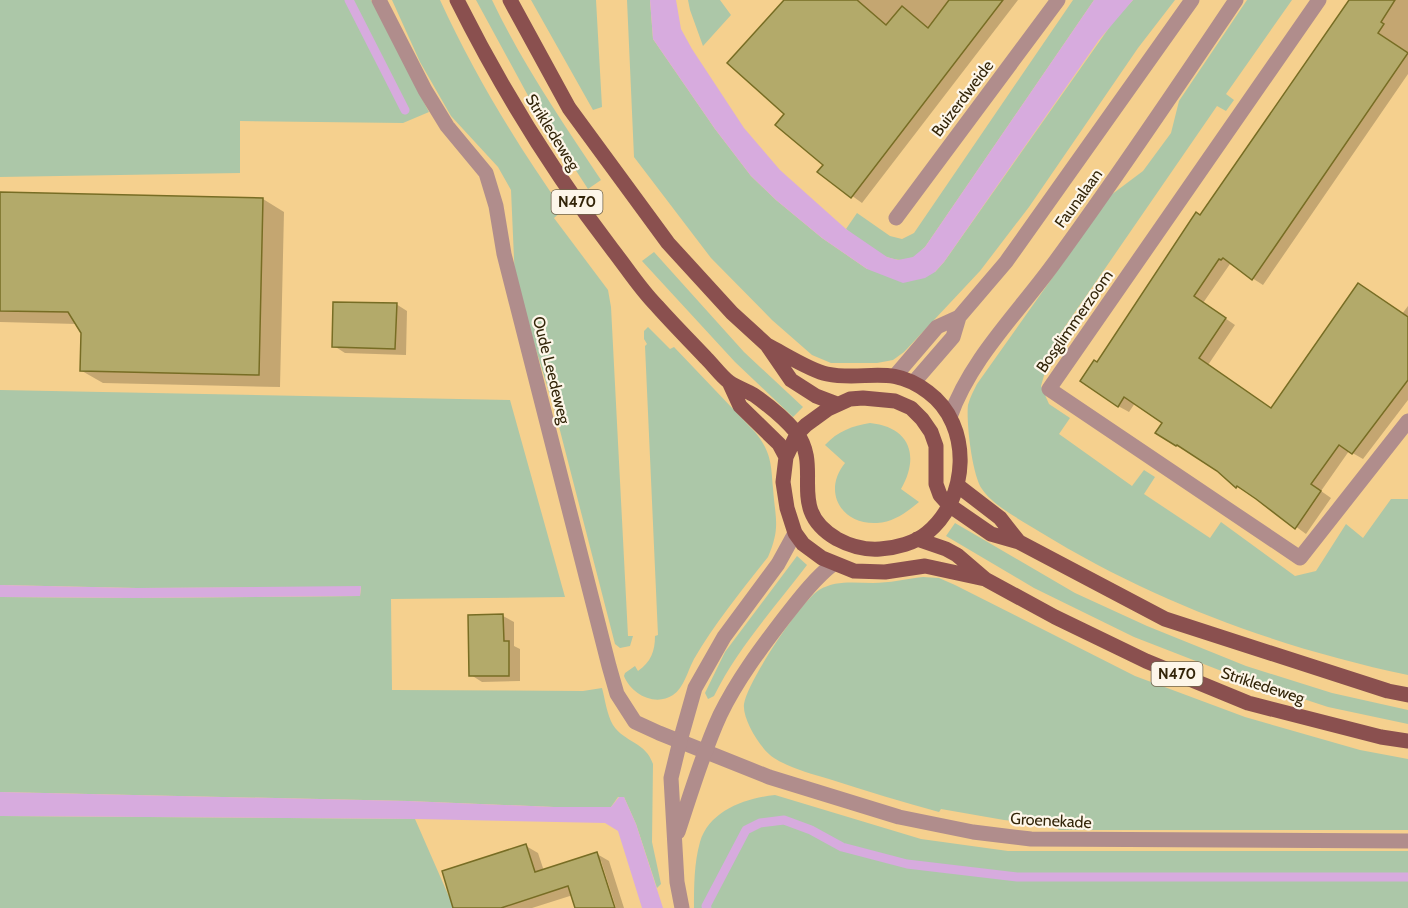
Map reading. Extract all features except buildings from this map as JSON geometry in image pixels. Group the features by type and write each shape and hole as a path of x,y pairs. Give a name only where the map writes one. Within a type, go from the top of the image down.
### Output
{"main road":[{"name":"Strikledeweg","path":"457,0 476,38 536,142 584,212 654,304 729,382 754,395 797,434"},
{"name":"Strikledeweg","path":"510,0 569,108 668,243 732,313 767,345 791,380 805,390 837,405"},
{"name":"Strikledeweg","path":"767,345 826,374 895,376"},
{"name":"N470","path":"797,434 807,456 806,490 813,515 820,527 852,546 879,549 898,546 917,539 938,523 949,505 957,485 959,448 951,417 943,406 914,382 895,376"},
{"name":"Strikledeweg","path":"729,382 740,406 779,444 786,457"},
{"path":"895,401 914,382"},
{"path":"795,533 784,497 786,457 797,434 817,417 850,399 895,401 911,408 922,419 931,432 936,446 936,484 940,495 949,505"},
{"name":"Strikledeweg","path":"957,485 1000,518 1019,542"},
{"name":"Strikledeweg","path":"949,505 992,534 1019,542 1165,619 1366,684 1408,695"},
{"name":"N470","path":"795,533 803,544 833,564"},
{"name":"Strikledeweg","path":"917,539 957,555 985,579 1055,617 1146,661 1248,703 1381,738 1408,741"},
{"path":"833,564 852,546"},
{"name":"Strikledeweg","path":"833,564 854,571 870,572 914,567 947,570 985,579"}],"street":[{"name":"Oude Leedeweg","path":"379,0 425,90 447,126 486,173 496,206 504,254 617,694 635,722 705,751"},
{"name":"Buizerdweide","path":"896,218 1058,0"},
{"name":"Faunalaan","path":"914,382 953,337 959,317 1006,262 1192,0"},
{"name":"Faunalaan","path":"951,417 959,393 970,374 1115,179 1236,0"},
{"name":"Bosglimmerzoom","path":"1319,0 1049,389 1300,558 1408,421"},
{"name":"Faunalaan","path":"895,376 937,327 959,317"},
{"path":"682,908 677,882 672,778 695,688 723,637 778,564 795,533"},
{"path":"675,840 705,751 721,713 740,680 807,589 833,564"},
{"name":"Groenekade","path":"705,751 769,777 899,817 973,832 1030,839 1408,841"}],"green space":[{"path":"0,0 371,0 429,112 403,123 240,121 240,173 0,177"},
{"path":"392,0 440,0 497,108 563,210 554,218 608,290 611,307 628,636 633,636 630,646 620,648 615,644 556,415 515,281 511,190 498,167 451,116 420,62"},
{"path":"476,0 492,0 529,69 601,180 588,189 532,103"},
{"path":"531,0 596,0 602,107 593,110"},
{"path":"627,0 650,0 653,39 715,129 751,176 776,200 822,238 867,269 935,272 1116,18 1133,0 1175,0 1138,48 1029,207 980,271 904,352 893,360 877,363 831,363 812,355 772,320 711,258 634,157"},
{"path":"688,0 720,0 731,15 703,46 690,10"},
{"path":"1073,0 1094,0 925,247 914,257 896,260 877,252 846,229 857,213 890,236 902,239 914,233"},
{"path":"1247,0 1292,0 1226,94 1234,100 1226,111 1217,106 1053,344 1041,386 1049,404 1070,418 1059,434 1132,486 1144,470 1155,477 1144,494 1210,538 1221,522 1295,576 1316,571 1346,524 1363,538 1391,499 1408,499 1408,675 1311,651 1264,636 1172,601 1127,580 1083,557 1001,507 982,489 975,472 970,448 968,405 977,384 1111,195 1143,171 1171,133 1179,101"},
{"path":"654,252 744,352 803,407 793,417 735,362 642,261"},
{"path":"648,327 670,349 674,347 760,439 771,465 776,522 775,538 768,557 711,633 677,692 659,700 644,697 638,693 624,676 635,666 638,671 646,664 653,651 655,636 658,635 645,346 647,344 644,339 644,331"},
{"path":"0,390 510,400 565,597 391,599 392,690 583,691 602,688 613,725 623,736 645,751 653,764 652,842 661,884 657,888 636,824 624,797 618,797 611,807 554,807 408,801 0,792 0,597 360,596 361,587 137,588 0,585"},
{"path":"870,423 894,430 908,445 910,465 901,489 919,502 895,519 877,523 854,518 839,504 835,484 845,463 825,445 846,430"},
{"path":"955,523 1075,593 1147,626 1246,666 1332,693 1408,710 1408,724 1328,707 1237,677 1134,637 1034,588 946,536"},
{"path":"797,556 807,565 745,645 714,696 708,699 705,693 725,652"},
{"path":"923,577 939,578 955,585 1135,676 1245,717 1360,750 1408,759 1408,830 1059,830 1053,825 1004,820 941,809 939,812 801,770 780,762 769,754 749,726 744,704 747,693 764,661 800,609 819,590 839,583 879,583"},
{"path":"775,795 921,839 1008,851 1408,851 1408,908 694,908 694,883 700,842 711,822 740,803"},
{"path":"0,816 415,819 454,908 0,908"}],"shaded area":[{"path":"650,0 676,0 681,29 692,49 744,128 780,170 846,229 887,257 898,260 913,257 925,247 1094,0 1133,0 1099,40 944,262 935,272 925,278 903,283 867,269 822,238 751,176 715,129 653,39"},
{"path":"0,585 137,588 361,586 360,596 134,598 0,597"},
{"path":"0,792 408,801 554,807 611,807 619,797 624,797 636,824 663,908 642,908 618,831 605,823 415,819 0,816"}],"waterway":[{"path":"349,0 405,110"},
{"path":"707,908 746,830 760,823 784,820 811,830 842,847 907,864 1017,877 1408,877"}]}
